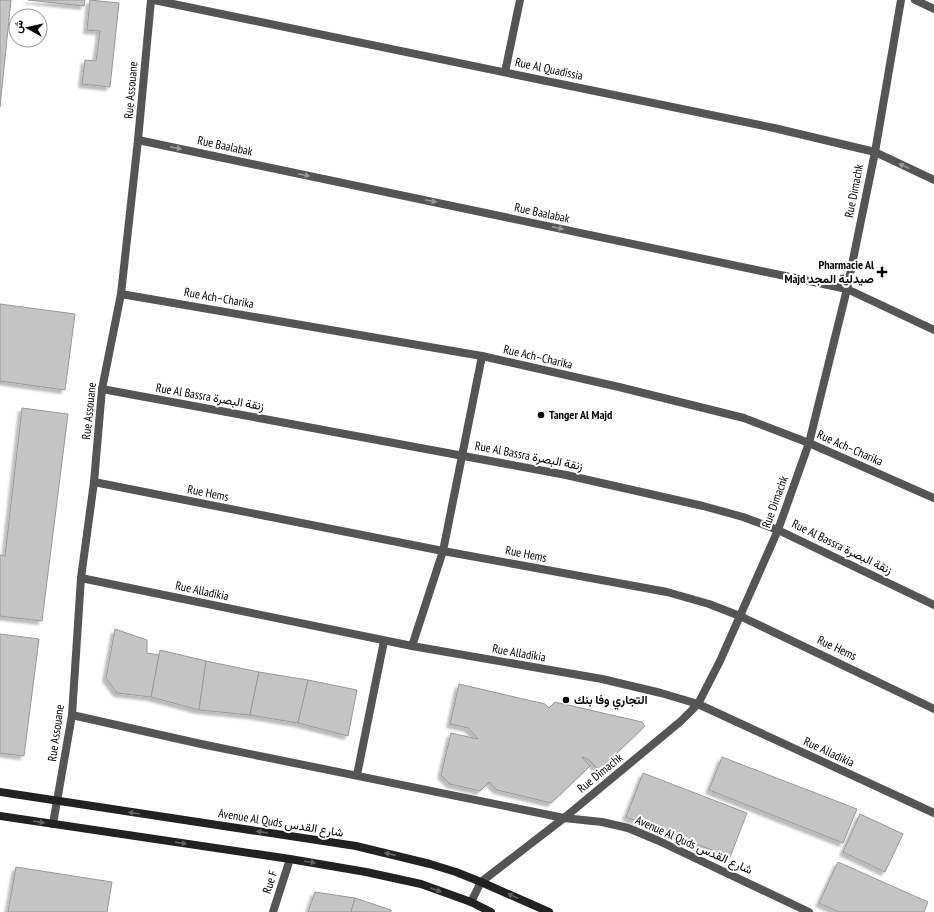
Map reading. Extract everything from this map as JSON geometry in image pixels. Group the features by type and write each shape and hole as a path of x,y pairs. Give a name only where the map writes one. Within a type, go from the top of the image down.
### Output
{"main road":[{"name":"Avenue Al Quds شارع القدس","path":"0,792 356,846 430,864 481,882 549,912"},
{"path":"0,816 290,859 366,872 421,884 471,902 491,912"}],"street":[{"name":"Rue Assouane","path":"54,824 72,714 81,578 94,482 102,389 121,294 138,140 151,0"},
{"name":"Rue Al Quadissia","path":"154,0 774,128 875,152 934,180"},
{"path":"505,72 520,0"},
{"name":"Rue Dimachk","path":"471,902 481,882 564,818 681,721 698,704 720,661 778,530 809,443 847,289 875,152 901,0"},
{"path":"915,0 934,9"},
{"name":"Rue Baalabak","path":"138,140 847,289 934,330"},
{"name":"Rue Ach–Charika","path":"121,294 482,356 619,387 744,418 809,443 934,498"},
{"path":"412,646 443,551 482,356"},
{"name":"Rue Al Bassra زنقة البصرة","path":"102,389 463,455 566,475 695,504 743,517 778,530 934,605"},
{"name":"Rue Hems","path":"94,482 443,551 667,592 708,604 740,616 934,709"},
{"name":"Rue Alladikia","path":"81,578 384,641 602,679 661,693 698,704 934,813"},
{"path":"357,775 384,641"},
{"name":"Avenue Al Quds شارع القدس","path":"72,714 201,744 564,818 602,822 628,828 659,841 809,912"},
{"name":"Rue F","path":"273,912 290,859"}],"building":[{"path":"0,0 11,0 10,8 8,8 8,29 0,107"},
{"path":"28,0 85,0 84,6"},
{"path":"90,0 119,3 110,87 82,84 85,60 96,61 100,31 87,30"},
{"path":"0,304 75,314 65,390 0,381"},
{"path":"22,408 68,414 42,621 0,616 0,555 5,556"},
{"path":"115,629 147,640 147,653 159,655 151,697 117,693 106,678"},
{"path":"0,634 39,639 24,756 0,753"},
{"path":"160,650 206,661 199,710 151,697"},
{"path":"206,661 259,672 250,715 199,710"},
{"path":"259,672 308,680 298,723 250,715"},
{"path":"308,680 357,690 348,736 298,723"},
{"path":"459,684 545,704 549,708 555,702 642,722 645,726 599,770 588,759 582,757 590,766 551,803 497,790 489,782 480,791 450,784 441,775 451,733 478,739 468,728 450,724"},
{"path":"722,757 857,809 843,843 709,790"},
{"path":"643,773 747,813 730,857 626,817"},
{"path":"860,814 903,834 885,872 843,852"},
{"path":"838,862 928,902 924,912 839,912 819,903"},
{"path":"16,867 112,882 107,912 8,912"},
{"path":"315,892 355,898 351,912 308,912"},
{"path":"355,898 391,910 391,912 351,912"}],"place":[{"name":"Pharmacie Al Majd صيدلية المجد","path":"882,272"},
{"name":"Tanger Al Majd","path":"541,415"},
{"name":"التجاري وفا بنك","path":"566,700"}]}
